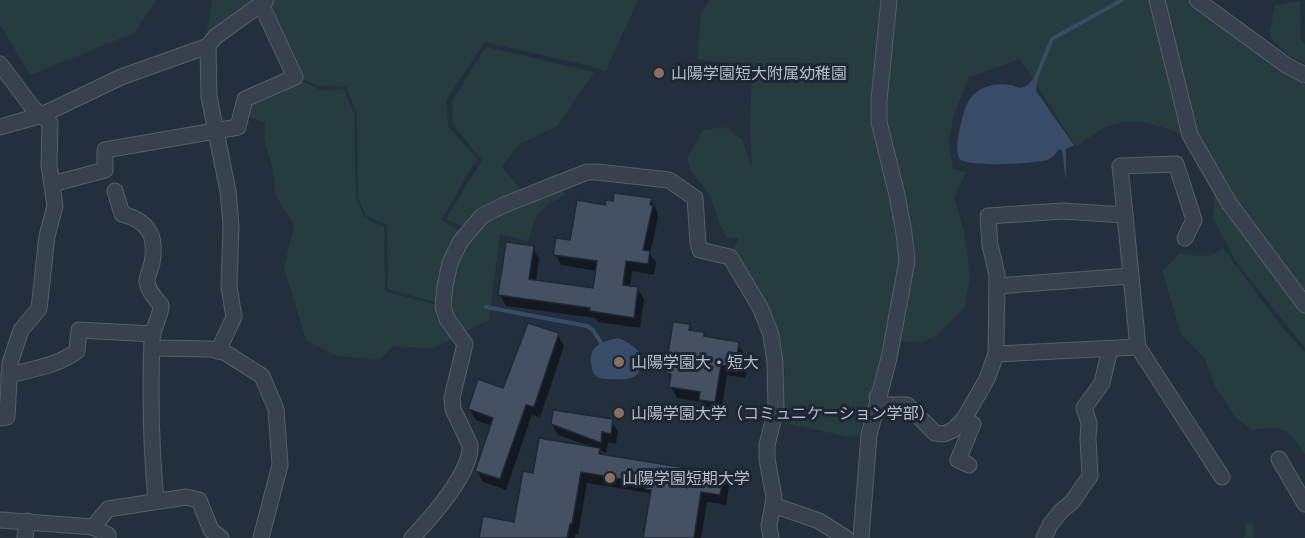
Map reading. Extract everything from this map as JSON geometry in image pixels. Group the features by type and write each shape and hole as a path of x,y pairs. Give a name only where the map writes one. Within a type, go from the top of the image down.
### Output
{"street":[{"path":"861,538 868,435 889,358 907,261 897,195 879,122 889,0"},
{"path":"1157,0 1190,135 1229,203 1305,305"},
{"path":"1197,0 1286,65 1305,75"},
{"path":"0,127 42,114 121,77 208,46 215,37 263,2 294,77 244,99 238,127 105,150 105,170 52,184"},
{"path":"208,46 208,97 228,191 231,225 229,288 234,317 218,351"},
{"path":"0,64 32,106 50,123 50,165 55,206 47,236 39,309 21,330 10,363 7,417 0,418"},
{"path":"1185,238 1194,220 1176,164 1120,166 1138,347 1222,477"},
{"path":"412,538 426,524 460,477 470,452 470,445 453,410 452,398 465,344 447,319 443,306 445,286 456,248 482,216 587,172 669,180 695,198 700,250 730,257 761,309 771,335 775,363 776,409 766,459 774,497 769,525 771,538"},
{"path":"115,191 122,214 136,218 148,227 153,239 152,263 147,280 150,293 161,305 161,316 152,341 153,462 156,501"},
{"path":"877,397 883,405 907,405 935,433 944,434 953,430 964,419 987,380 996,354 998,276 990,245 988,216 1063,211 1125,215"},
{"path":"997,286 1131,276"},
{"path":"9,375 66,360 77,351 79,330 224,352 262,376 276,409 280,465 261,538"},
{"path":"996,354 1138,347"},
{"path":"1044,538 1050,525 1072,501 1090,476 1089,423 1084,408 1102,382 1110,349"},
{"path":"964,419 973,424 958,460 969,465"},
{"path":"1279,459 1305,504"},
{"path":"93,527 108,509 186,497 199,500 211,530 221,538"},
{"path":"773,505 819,521 846,538"},
{"path":"0,520 93,527 108,535 108,538"},
{"path":"25,538 27,521"}],"green space":[{"path":"0,0 156,0 134,33 30,75 0,24"},
{"path":"212,0 638,0 605,72 591,66 485,42 446,100 448,126 477,159 441,220 460,231 438,303 388,289 387,225 366,216 358,197 357,113 346,87 318,86 298,77 261,1 207,32"},
{"path":"710,0 1185,0 1305,85 1305,348 1236,262 1213,218 1216,171 1175,131 1143,122 1123,122 1103,128 1076,146 1020,59 969,77 954,114 949,141 953,169 966,172 954,197 964,232 970,275 965,307 939,334 920,343 883,339 879,374 864,414 860,434 854,438 777,421 785,395 781,393 786,370 782,364 769,316 733,248 739,238 727,238 719,223 710,195 691,171 687,158 703,130 724,127 742,139 752,168 750,129 752,66 697,59 701,13"},
{"path":"1300,1 1301,41 1305,45 1305,64 1288,55 1269,36 1275,5"},
{"path":"486,47 594,72 557,126 518,145 502,167 521,190 556,173 565,195 539,212 528,241 500,234 489,320 432,349 394,346 379,360 338,356 306,340 284,268 294,225 276,196 273,170 264,139 265,123 246,115 247,102 297,79 321,90 344,89 354,113 356,198 365,218 384,227 385,291 437,305 451,306 464,227 446,219 482,160 453,125 452,101"},
{"path":"1223,248 1281,326 1305,352 1305,455 1294,439 1284,430 1271,428 1251,430 1235,416 1215,386 1205,359 1181,334 1162,271 1179,254 1210,256"},
{"path":"1253,522 1254,538 1244,538 1246,523"}],"water":[{"path":"1036,75 1038,76 1036,91 1074,145 1066,149 1066,181 1062,150 1059,149 1049,159 1031,162 987,164 964,161 959,158 958,139 970,98 979,90 991,85 1011,85 1022,88 1029,84"},
{"path":"618,338 626,341 644,357 640,370 628,379 598,377 592,369 592,352 598,345"}],"building":[{"path":"614,193 652,198 650,205 653,205 643,250 650,251 648,264 626,261 623,285 638,287 634,318 590,311 590,308 498,295 506,242 534,246 529,279 593,288 597,261 553,255 556,238 570,240 577,200 605,205 606,200 613,201"},
{"path":"673,322 690,324 689,330 704,332 704,336 739,342 737,357 741,357 739,368 721,365 715,402 699,400 700,392 669,387 671,374 665,373"},
{"path":"528,323 559,333 534,407 526,405 500,479 475,471 493,418 468,409 478,379 503,388"},
{"path":"553,410 613,419 611,434 602,432 601,443 551,424"},
{"path":"539,438 600,448 599,454 724,474 720,495 701,492 694,538 643,538 651,490 645,489 646,483 581,472 572,524 570,524 567,538 479,538 483,516 514,522 523,471 533,473"}],"waterway":[{"path":"1036,78 1052,39 1122,0"},
{"path":"486,307 587,326 593,330 603,346"}],"place":[{"name":"山陽学園短大附属幼稚園","path":"659,73"},
{"name":"山陽学園大・短大","path":"619,362"},
{"name":"山陽学園大学（コミュニケーション学部）","path":"619,413"},
{"name":"山陽学園短期大学","path":"610,478"}]}
